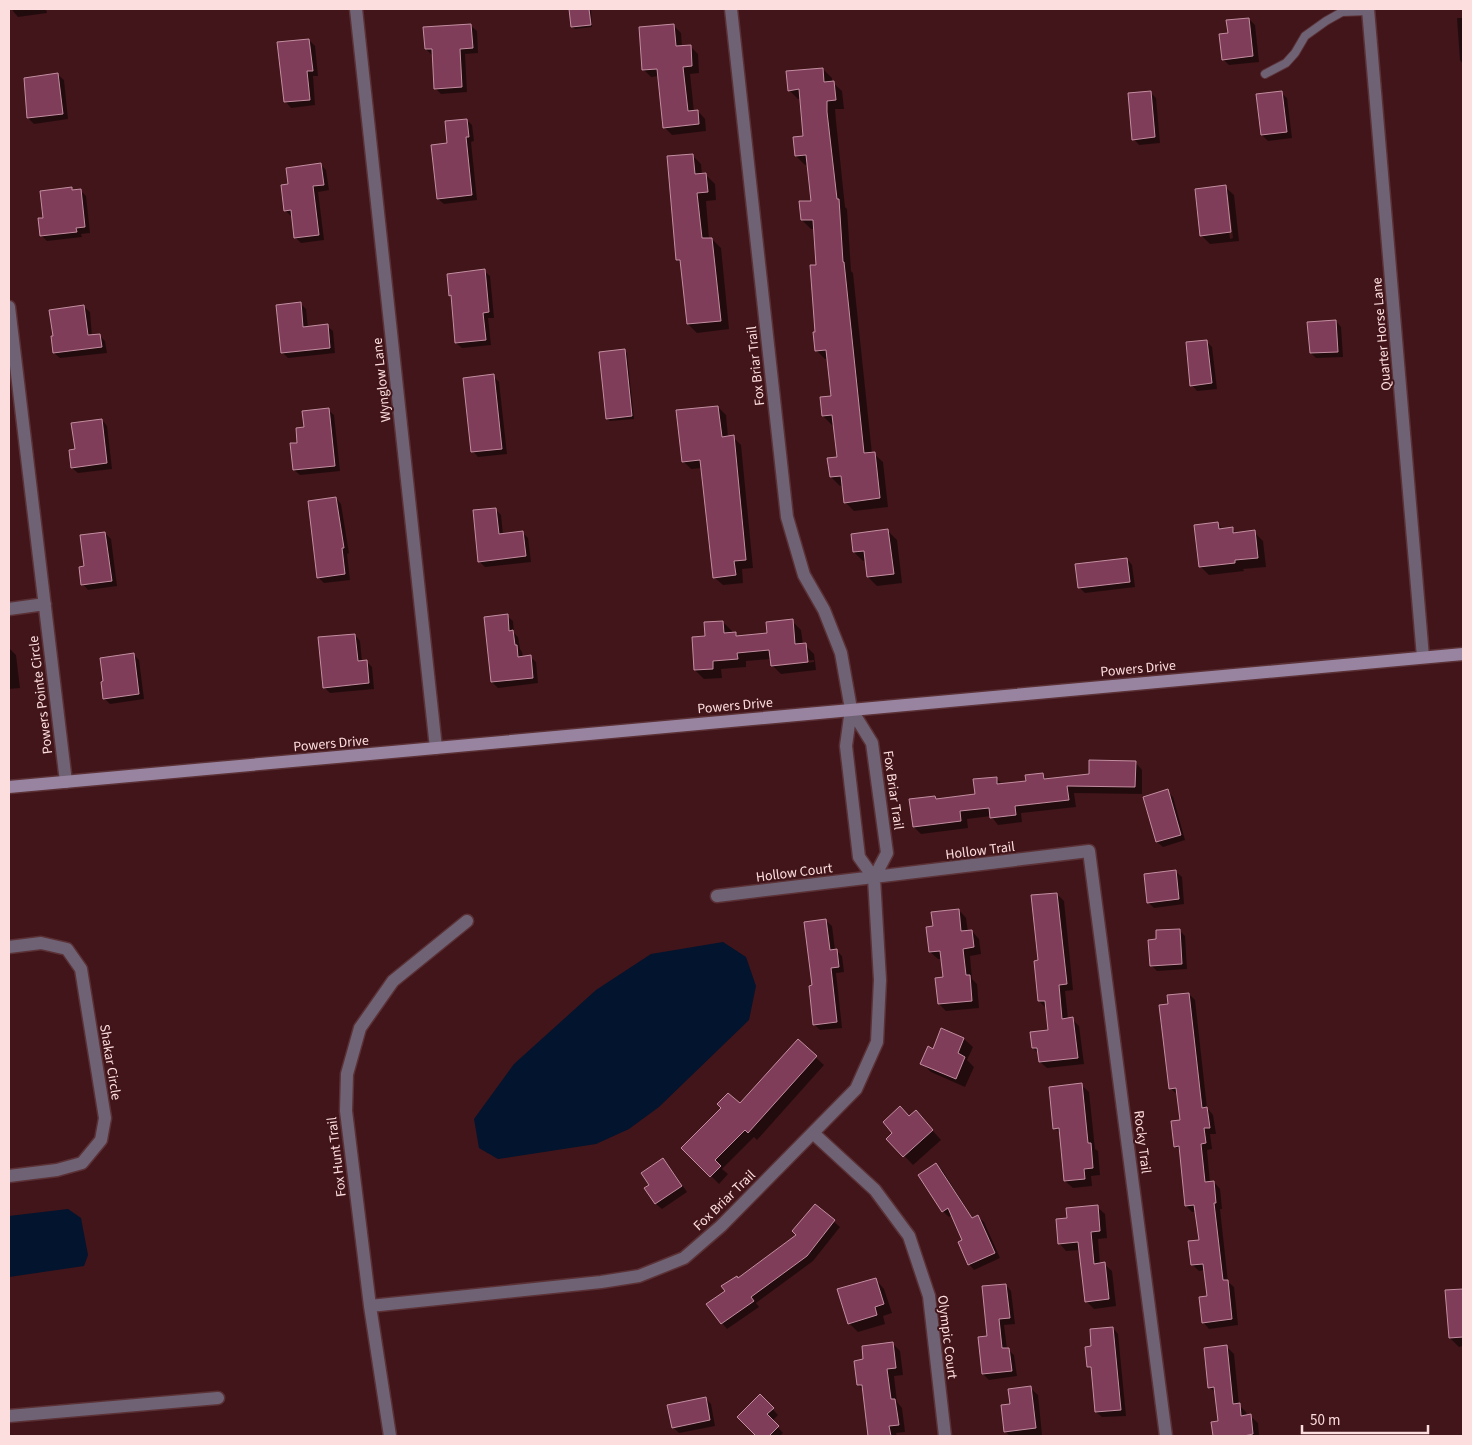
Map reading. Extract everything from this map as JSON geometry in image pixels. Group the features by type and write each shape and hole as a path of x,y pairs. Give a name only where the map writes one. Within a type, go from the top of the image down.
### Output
{"street":[{"name":"Wynglow Lane","path":"356,9 436,748"},
{"name":"Fox Briar Trail","path":"731,9 786,517 804,575 824,610 841,653 851,709 846,746 859,858 874,878"},
{"name":"Quarter Horse Lane","path":"1368,10 1423,657"},
{"name":"Powers Pointe Circle","path":"9,307 66,782"},
{"path":"9,608 45,604"},
{"name":"Powers Drive","path":"9,786 1463,654"},
{"name":"Fox Briar Trail","path":"370,1306 601,1282 639,1276 684,1258 721,1226 856,1089 877,1042 880,980 874,878 887,854 872,743 851,709"},
{"name":"Hollow Trail","path":"874,878 1089,851"},
{"name":"Rocky Trail","path":"1089,851 1166,1436"},
{"name":"Hollow Court","path":"717,896 874,878"},
{"name":"Fox Hunt Trail","path":"390,1436 370,1306 346,1111 347,1074 360,1028 393,981 467,920"},
{"name":"Shakar Circle","path":"9,947 41,943 67,949 82,969 105,1118 101,1140 82,1163 56,1170 9,1176"},
{"name":"Olympic Court","path":"813,1133 875,1190 909,1236 929,1296 945,1436"},
{"path":"9,1416 218,1398"}],"lane":[{"path":"1265,74 1286,63 1295,54 1305,36 1326,21 1342,12 1368,10"}],"water":[{"path":"723,942 746,957 756,986 749,1020 659,1107 629,1129 596,1144 498,1159 479,1148 474,1119 514,1064 596,990 651,954"},
{"path":"68,1209 81,1218 88,1255 84,1266 9,1277 9,1216"}],"building":[{"path":"569,9 589,9 591,25 571,27"},
{"path":"1249,18 1253,56 1222,60 1219,34 1228,33 1226,20"},
{"path":"471,24 473,48 460,49 462,87 434,89 432,49 425,49 423,27"},
{"path":"674,24 676,46 691,45 692,66 683,67 688,111 698,110 699,124 663,128 657,69 642,70 639,27"},
{"path":"309,39 313,71 307,71 310,100 284,102 277,42"},
{"path":"823,68 824,82 834,81 836,100 827,101 827,112 837,199 839,199 843,262 864,453 875,452 880,498 844,503 841,476 830,477 827,458 837,457 832,415 822,416 820,397 831,396 826,350 815,351 813,332 815,332 810,265 816,265 813,220 801,220 799,201 811,201 806,155 795,156 793,137 803,136 799,89 788,91 786,71"},
{"path":"58,73 63,114 27,118 24,78"},
{"path":"1151,91 1155,137 1132,140 1128,93"},
{"path":"1282,91 1287,132 1261,135 1256,94"},
{"path":"467,119 469,137 466,137 472,195 437,199 431,145 447,143 445,121"},
{"path":"693,154 695,174 706,173 708,192 697,193 702,238 712,238 721,321 687,324 680,260 676,260 667,156"},
{"path":"321,163 324,185 313,186 319,235 294,238 291,210 284,211 281,185 288,184 286,168"},
{"path":"1226,185 1231,232 1200,236 1195,189"},
{"path":"72,187 72,190 81,189 85,227 76,228 77,232 40,236 38,218 43,218 40,191"},
{"path":"485,269 489,312 483,313 486,340 455,343 451,295 449,296 447,274"},
{"path":"301,302 303,327 328,324 330,348 281,353 276,305"},
{"path":"84,305 88,335 100,334 102,347 53,353 51,336 53,336 49,310"},
{"path":"1336,320 1338,352 1310,353 1307,322"},
{"path":"1207,340 1212,383 1190,386 1186,342"},
{"path":"625,349 632,416 606,419 599,352"},
{"path":"494,374 502,449 471,452 463,378"},
{"path":"718,406 722,437 734,435 746,560 734,561 736,575 713,578 700,460 682,462 676,410"},
{"path":"329,408 335,466 293,470 290,443 297,443 296,428 304,427 302,411"},
{"path":"102,419 107,463 71,468 69,450 75,449 71,423"},
{"path":"336,497 344,548 342,548 345,574 317,578 308,501"},
{"path":"496,508 499,534 523,531 526,556 478,562 473,510"},
{"path":"1218,522 1219,529 1233,527 1233,533 1255,530 1258,558 1199,567 1194,525"},
{"path":"888,529 894,574 867,577 864,551 853,552 851,534"},
{"path":"105,532 112,581 81,585 79,567 84,566 80,535"},
{"path":"1127,558 1130,582 1078,588 1075,564"},
{"path":"508,614 509,631 513,630 518,657 531,655 533,678 491,682 484,617"},
{"path":"793,619 795,644 806,643 808,662 771,666 769,650 737,653 738,659 713,661 713,669 694,670 692,637 705,636 704,622 723,621 724,633 736,632 736,636 767,633 766,622"},
{"path":"355,634 358,661 367,660 369,683 323,688 318,637"},
{"path":"134,653 139,694 103,699 100,658"},
{"path":"1089,760 1136,761 1135,787 1067,786 1069,800 1015,806 1016,815 990,818 989,808 960,811 961,821 913,827 909,799 935,796 936,799 975,794 973,779 997,777 997,784 1026,781 1025,775 1043,773 1044,779 1089,774"},
{"path":"1168,789 1181,835 1156,842 1143,797"},
{"path":"1176,870 1179,899 1147,903 1144,874"},
{"path":"1057,893 1067,984 1059,985 1062,1019 1073,1017 1078,1058 1039,1062 1037,1048 1032,1048 1030,1032 1048,1030 1045,1001 1038,1001 1034,961 1038,960 1031,895"},
{"path":"959,909 961,931 972,930 974,947 963,949 966,975 970,975 972,1001 938,1004 935,978 943,977 940,951 929,952 926,927 933,926 931,912"},
{"path":"826,919 830,950 837,949 839,967 831,968 837,1022 813,1025 809,986 812,985 804,922"},
{"path":"1180,929 1182,964 1150,966 1148,940 1156,939 1156,930"},
{"path":"1189,993 1202,1108 1207,1107 1210,1128 1204,1128 1206,1143 1201,1144 1205,1182 1214,1181 1216,1203 1214,1203 1223,1280 1228,1280 1232,1319 1202,1323 1199,1297 1207,1296 1203,1264 1191,1265 1188,1241 1199,1240 1194,1205 1185,1206 1179,1146 1174,1147 1171,1121 1180,1120 1176,1088 1169,1089 1159,1005 1168,1004 1167,995"},
{"path":"941,1028 964,1038 958,1053 965,1057 956,1079 920,1064 928,1046 933,1049"},
{"path":"798,1039 817,1056 748,1133 745,1130 715,1160 721,1166 710,1177 681,1148 721,1108 717,1104 728,1093 740,1103"},
{"path":"1082,1083 1088,1143 1091,1143 1093,1168 1084,1169 1085,1179 1064,1181 1059,1128 1053,1129 1049,1087"},
{"path":"900,1106 909,1116 916,1110 933,1130 903,1157 886,1139 892,1133 883,1122"},
{"path":"663,1158 682,1186 655,1204 644,1188 649,1185 641,1173"},
{"path":"936,1163 972,1218 978,1215 995,1253 968,1265 958,1242 962,1240 948,1208 942,1212 918,1175"},
{"path":"815,1204 835,1220 807,1256 751,1297 754,1301 721,1324 706,1304 725,1291 721,1286 737,1276 738,1278 796,1235 792,1231"},
{"path":"1098,1205 1100,1231 1091,1232 1094,1264 1105,1262 1109,1299 1085,1302 1078,1242 1058,1244 1056,1219 1067,1218 1066,1208"},
{"path":"876,1278 884,1304 875,1307 877,1315 848,1324 837,1289"},
{"path":"1006,1284 1010,1318 999,1319 1002,1348 1009,1348 1012,1371 982,1374 978,1337 987,1336 982,1286"},
{"path":"1463,1289 1463,1337 1449,1338 1445,1290"},
{"path":"1113,1327 1121,1410 1095,1412 1091,1367 1087,1367 1085,1347 1091,1346 1090,1329"},
{"path":"893,1342 896,1368 887,1369 891,1399 895,1399 899,1425 889,1426 891,1436 868,1436 862,1385 857,1385 854,1361 863,1359 862,1346"},
{"path":"1227,1345 1233,1404 1240,1403 1241,1416 1251,1414 1253,1434 1244,1436 1213,1436 1211,1422 1218,1421 1214,1387 1208,1388 1204,1348"},
{"path":"1031,1386 1036,1428 1004,1432 1001,1405 1010,1404 1008,1389"},
{"path":"760,1394 774,1408 767,1414 779,1426 769,1436 756,1436 737,1417"},
{"path":"706,1397 710,1420 672,1428 667,1405"}]}
